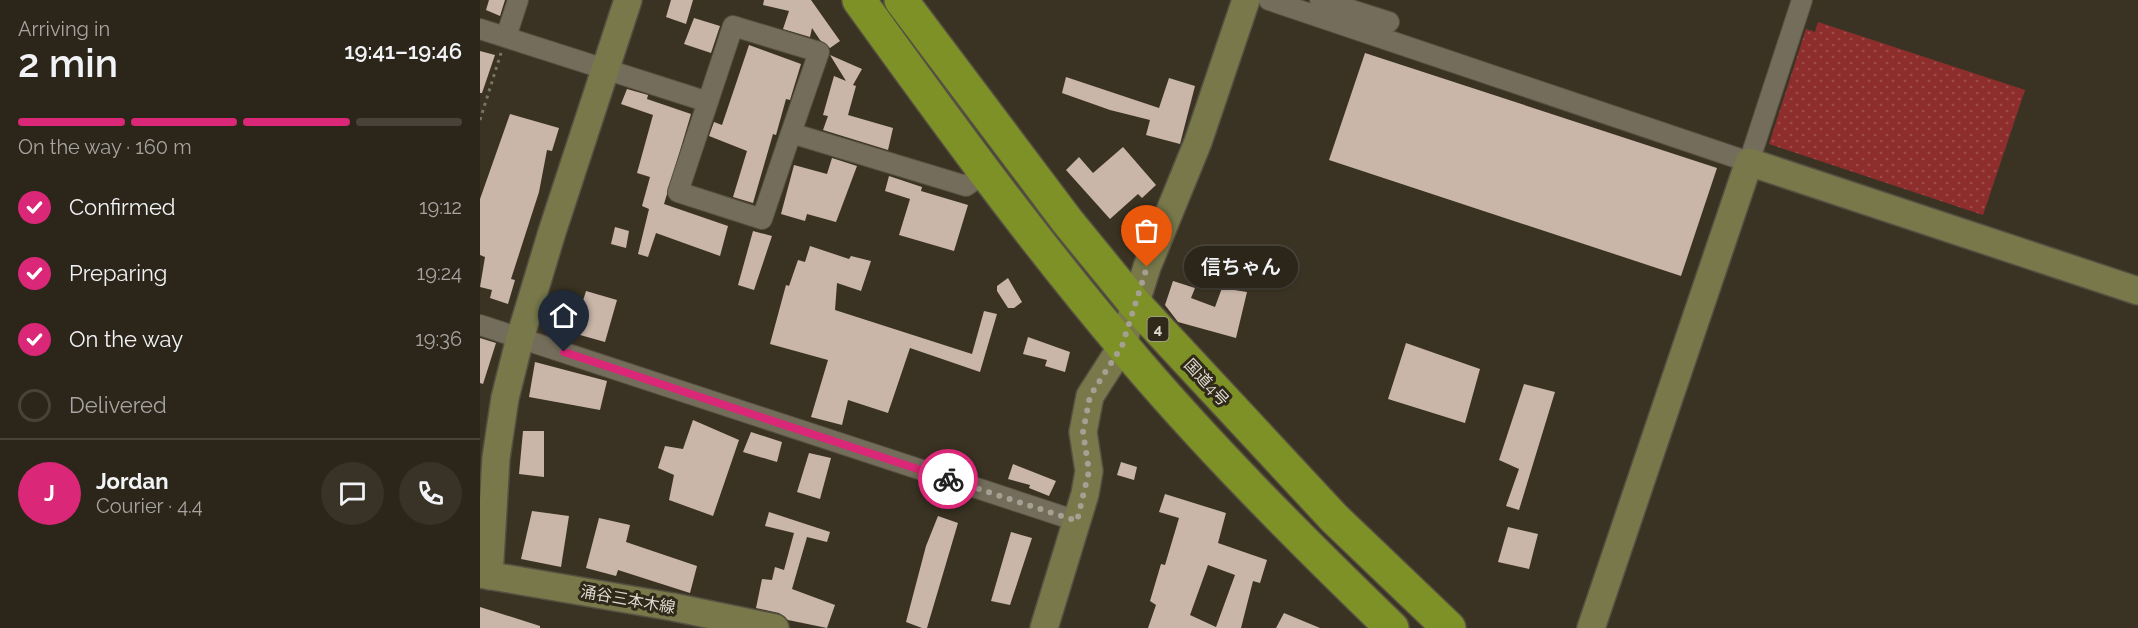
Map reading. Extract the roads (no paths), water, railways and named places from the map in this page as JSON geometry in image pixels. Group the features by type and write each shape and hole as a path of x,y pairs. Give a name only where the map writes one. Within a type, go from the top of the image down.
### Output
{"highway":[{"name":"4","path":"859,0 984,173 1122,346 1327,565 1392,628"},
{"name":"国道4号","path":"901,0 1068,222 1135,304 1334,518 1449,628"}],"street":[{"path":"506,38 518,0"},
{"path":"484,575 496,458 505,399 520,338 628,0"},
{"path":"1044,628 1077,521 1089,471 1083,432 1084,416 1090,396 1122,346 1135,304 1198,142 1246,0"},
{"path":"1269,0 2138,291"},
{"path":"1320,0 1389,22"},
{"path":"1591,628 1802,0"},
{"path":"733,26 819,52 791,133 762,219 678,192 733,26"},
{"path":"480,29 708,102"},
{"path":"791,133 966,186 984,173"},
{"path":"480,325 1077,521"},
{"name":"涌谷三本木線","path":"484,575 673,607 775,628"}],"place":[{"name":"信ちゃん","path":"1147,267"}]}
